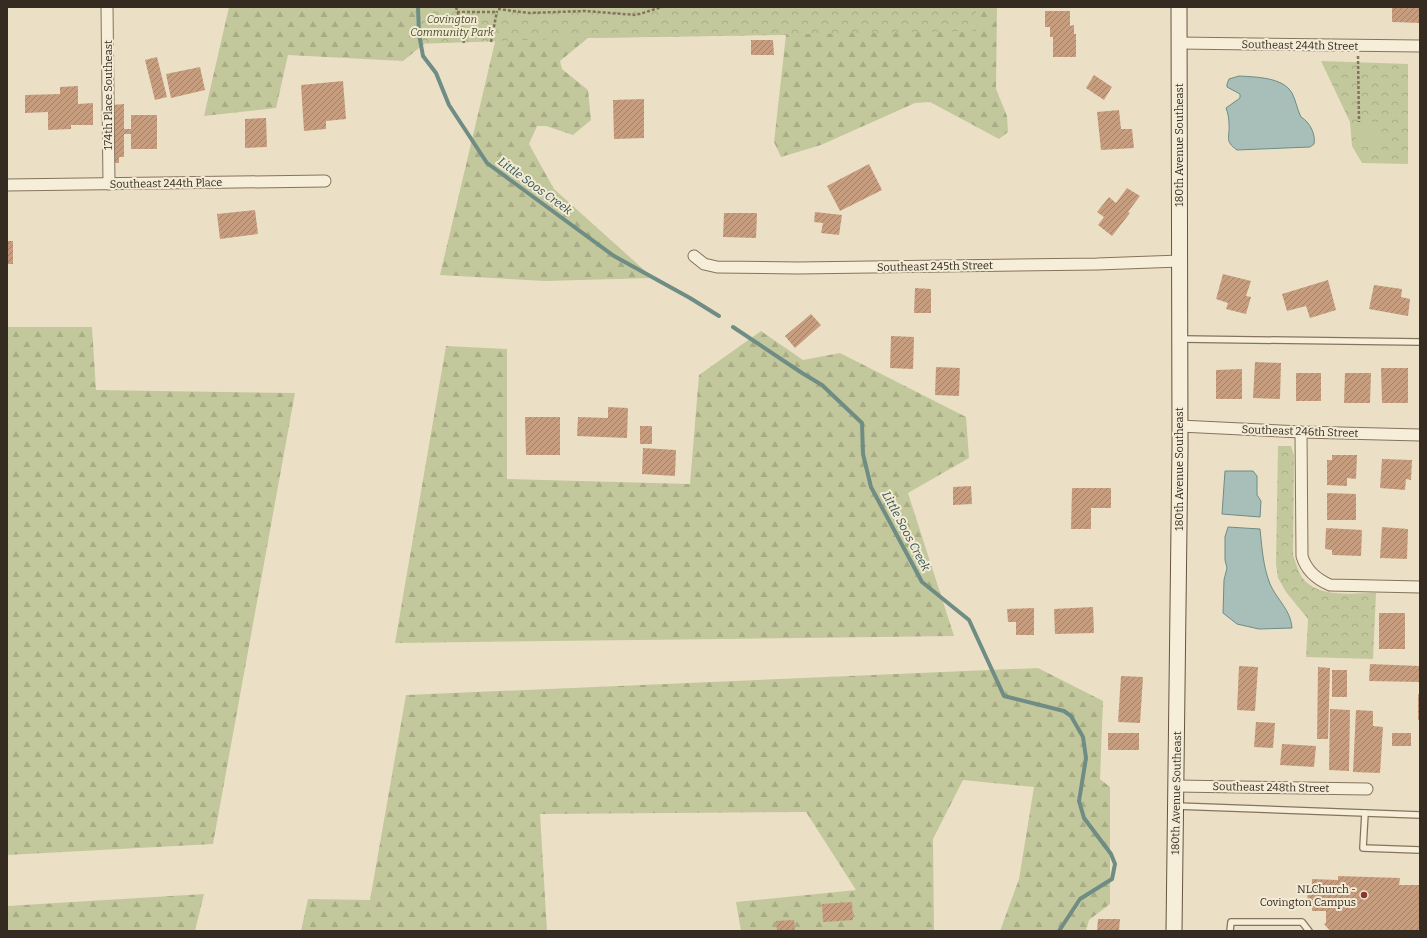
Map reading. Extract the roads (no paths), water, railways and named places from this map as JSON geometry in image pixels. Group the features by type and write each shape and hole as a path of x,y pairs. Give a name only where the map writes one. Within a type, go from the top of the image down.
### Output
{"street":[{"name":"174th Place Southeast","path":"107,7 109,184"},
{"name":"180th Avenue Southeast","path":"1174,931 1180,426 1179,7"},
{"name":"Southeast 244th Street","path":"1179,43 1420,46"},
{"name":"Southeast 244th Place","path":"7,184 325,181"},
{"name":"Southeast 245th Street","path":"694,256 704,264 717,267 790,268 1097,264 1180,261"},
{"name":"Southeast 246th Street","path":"1180,426 1301,432 1420,435"},
{"path":"1301,432 1302,556 1304,563 1320,581 1330,585 1420,587"},
{"name":"Southeast 248th Street","path":"1176,786 1367,788"}],"lane":[{"path":"1179,339 1420,342"},
{"path":"1175,806 1420,815"},
{"path":"1365,813 1363,848 1420,850"},
{"path":"1230,931 1231,922 1302,922 1309,931"}],"water":[{"path":"1239,76 1268,79 1288,88 1292,93 1301,117 1312,129 1314,144 1310,147 1237,150 1233,147 1228,138 1229,120 1226,108 1240,98 1240,94 1227,87 1227,84 1229,79"},
{"path":"1225,471 1253,471 1257,476 1257,495 1261,501 1260,517 1222,514"},
{"path":"1228,527 1260,529 1263,557 1270,584 1289,616 1292,628 1259,629 1237,624 1223,613 1224,580 1227,568 1225,560 1225,537"}],"waterway":[{"name":"Little Soos Creek","path":"418,7 419,34 423,56 436,73 449,105 487,163 614,256 690,298 719,316"},
{"name":"Little Soos Creek","path":"733,327 822,385 862,423 863,454 871,487 922,582 969,620 1004,696 1064,711 1071,716 1083,737 1086,758 1079,801 1084,818 1111,854 1115,864 1112,879 1080,899 1059,931"}],"place":[{"name":"NLChurch - Covington Campus","path":"1364,895"}],"park label":[{"name":"Covington Community Park","path":"452,25"}]}
